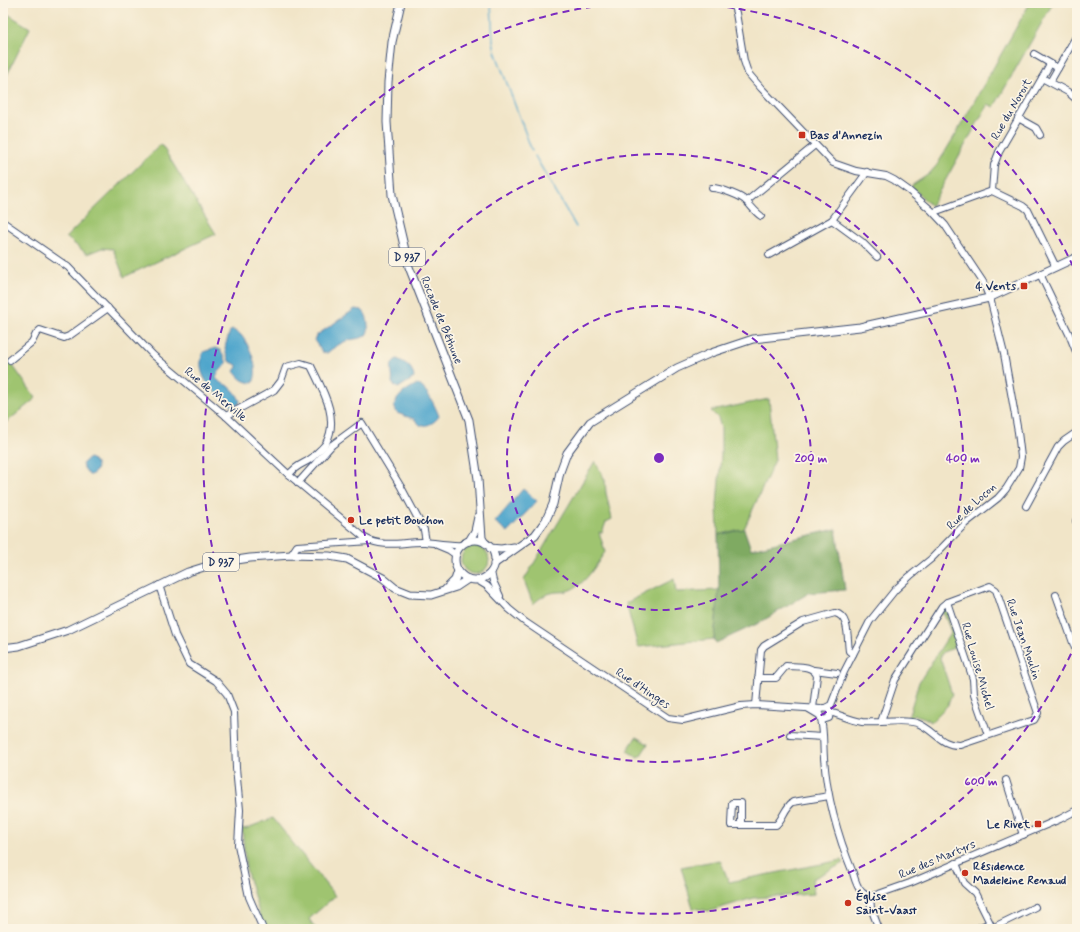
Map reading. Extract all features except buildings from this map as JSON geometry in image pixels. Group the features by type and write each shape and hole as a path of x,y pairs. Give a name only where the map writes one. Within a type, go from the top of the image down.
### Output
{"main road":[{"name":"Rocade de Béthune","path":"401,3 392,42 386,122 392,195 409,267 469,420 481,501 482,538 488,545"},
{"path":"494,564 535,535 546,520 553,504 560,472 567,453 590,422 677,368 734,344 753,339 846,329 880,323 989,298 1077,257"},
{"name":"Rocade de Béthune","path":"469,541 475,531 481,501"},
{"path":"488,545 493,553 494,564 491,572 487,576 477,580 468,579 462,576 458,571 455,561 456,555 462,545 469,541 480,541 488,545 506,549 525,543"},
{"name":"D 937","path":"3,648 19,646 68,630 188,572 217,563 250,558 291,555 329,556 347,559 384,578 395,588 410,594 431,595 456,587 468,579"},
{"path":"446,590 455,580 458,571"}],"street":[{"name":"Rue de Locon","path":"733,3 744,61 748,73 815,145 832,162 847,169 886,176 894,180 933,211 945,224 983,282 989,298 1004,354 1018,432 1021,457 1019,468 1006,489 998,498 966,523 931,559 895,590 870,621 844,672 834,696 832,706 825,714"},
{"path":"1050,82 1076,39"},
{"path":"1034,54 1058,68"},
{"path":"1042,78 1050,64"},
{"name":"Rue du Noroit","path":"992,191 994,165 999,152 1042,78 1068,92 1077,100"},
{"path":"1018,118 1036,128 1040,135"},
{"path":"746,201 815,145"},
{"path":"769,255 832,220 867,172"},
{"path":"712,188 719,188 746,201 753,211 761,216"},
{"path":"933,211 992,191 1023,206 1028,210 1056,267"},
{"path":"832,220 862,242 877,257"},
{"name":"Rue de Merville","path":"3,222 68,267 153,355 226,416 289,476 360,535 370,542 381,544 393,545 429,543 462,545"},
{"path":"1040,274 1077,354"},
{"path":"10,360 32,342 40,330 64,338 108,308"},
{"path":"226,416 274,390 281,381 286,367 301,363 311,366 326,397 332,427 326,444 310,459 295,467 289,476"},
{"path":"298,483 332,445 362,423 401,487 424,530 429,543"},
{"path":"1026,506 1058,447 1064,440 1077,432"},
{"path":"291,555 297,546 370,542"},
{"name":"Rue de Merville","path":"429,543 448,550 456,555"},
{"name":"Rue d'Hinges","path":"491,572 498,593 509,609"},
{"name":"Rue d'Hinges","path":"477,580 487,586 509,609 525,622 668,718 683,720 741,706 756,705 811,708 825,714"},
{"path":"159,585 175,635 189,664 216,681 227,694 234,712 236,768 240,810 238,845 249,897 263,929"},
{"name":"Rue Jean Moulin","path":"825,714 839,715 863,722 881,722 908,721 929,729 943,741 952,745 960,745 1034,720 1038,713 996,590 990,586 947,602 942,606 895,680 881,722"},
{"path":"1056,595 1077,654"},
{"name":"Rue Louise Michel","path":"947,602 973,679 974,695 988,735"},
{"path":"756,705 761,650 764,646 803,622 835,613 840,614 844,618 848,635 849,650 853,654"},
{"path":"758,678 776,678 786,666 837,673"},
{"path":"811,708 817,676 814,670"},
{"path":"825,714 824,757 829,796 846,856 858,886 862,892 870,897 871,908 879,929"},
{"path":"790,735 824,737"},
{"path":"1006,780 1023,835"},
{"path":"741,825 776,825 790,804 793,802 829,796"},
{"name":"Rue des Martyrs","path":"870,897 910,883 1060,819 1077,810"},
{"path":"956,863 964,884 975,893 990,927"},
{"path":"976,929 990,927 1035,907"}],"green space":[{"path":"1030,3 1053,3 994,107 988,104 931,206 911,186 929,174 937,165"},
{"path":"3,11 30,28 3,83"},
{"path":"161,144 216,234 124,277 113,249 102,248 87,254 66,237"},
{"path":"3,352 36,398 3,425"},
{"path":"769,399 775,460 744,529 718,535 717,505 721,455 721,428 718,418 711,411"},
{"path":"595,461 605,480 606,493 612,519 606,522 602,533 599,532 605,552 589,575 579,585 567,591 547,594 533,604 524,580"},
{"path":"744,529 751,549 836,529 845,590 809,593 759,623 716,643 714,639 719,590 718,535"},
{"path":"475,546 481,547 485,550 488,554 488,566 485,570 481,573 475,574 469,573 465,570 462,566 461,560 462,554 465,550 469,547"},
{"path":"674,579 676,592 719,590 714,639 638,647 626,603"},
{"path":"943,608 947,608 949,616 948,619 960,646 957,647 956,644 953,645 954,648 943,652 940,658 952,694 948,705 931,722 925,718 913,714 912,718 908,718 919,682 951,632 944,614 940,611"},
{"path":"636,737 648,744 638,757 627,751"},
{"path":"273,818 335,896 309,919 316,929 266,929 260,916 246,869 242,828 245,829"},
{"path":"720,860 729,882 842,860 844,863 812,879 814,894 753,898 710,911 693,908 681,867"}],"water":[{"path":"355,309 362,310 366,315 368,325 367,334 362,338 343,342 327,353 322,352 314,340 317,335"},
{"path":"233,330 241,335 251,351 255,365 255,377 253,383 238,377 234,371 237,365 229,361 227,356 225,346 230,331"},
{"path":"215,348 220,350 227,363 218,373 216,378 233,390 240,401 239,404 232,406 213,390 204,377 201,369 203,352"},
{"path":"397,359 408,366 412,371 414,378 398,388 392,383 392,364"},
{"path":"417,384 427,393 439,416 434,422 424,426 421,426 414,419 397,413 394,406 395,402 400,396"},
{"path":"89,458 96,463 97,466 96,471 91,475 89,475 82,465"},
{"path":"523,489 537,501 508,532 495,522"}],"waterway":[{"path":"491,3 495,51 532,151"},
{"path":"535,156 576,227"}],"place":[{"name":"Bas d'Annezin","path":"802,135"},
{"name":"4 Vents","path":"1024,286"},
{"name":"Le petit Bouchon","path":"351,520"},
{"name":"Le Rivet","path":"1038,824"},
{"name":"Résidence Madeleine Renaud","path":"965,873"},
{"name":"Église Saint-Vaast","path":"848,903"}]}
